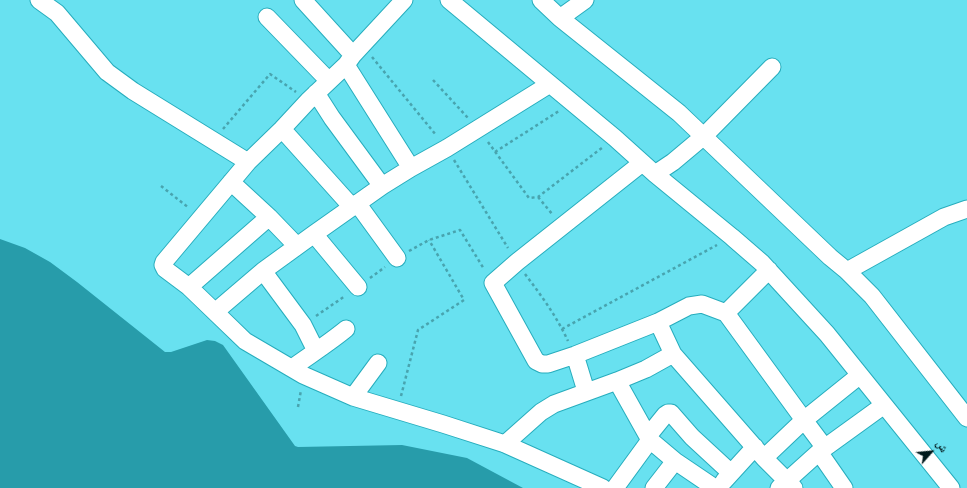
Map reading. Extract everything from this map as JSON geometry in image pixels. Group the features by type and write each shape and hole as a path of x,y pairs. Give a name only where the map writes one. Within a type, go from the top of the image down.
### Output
{"street":[{"path":"39,0 57,13 107,72 133,91 248,162"},
{"path":"303,0 354,55 411,168"},
{"path":"404,0 329,81 248,162 164,262 164,269 189,287 245,341 303,375 353,397 505,444 603,488"},
{"path":"449,0 762,263 827,334 951,488"},
{"path":"541,0 560,18 679,113 830,257 847,271 872,296 967,418"},
{"path":"560,18 585,0"},
{"path":"267,17 329,81"},
{"path":"655,174 673,162 704,136 772,67"},
{"path":"215,312 263,271 382,186 447,148 550,84"},
{"path":"312,97 332,118 382,186"},
{"path":"282,129 355,205 397,258"},
{"path":"642,163 517,262 493,283 536,361 542,364 548,364 575,356 658,322 694,304 702,304 726,313 804,420 844,488"},
{"path":"231,182 269,217 297,246"},
{"path":"847,271 944,217 967,209"},
{"path":"189,287 269,217"},
{"path":"314,234 358,287"},
{"path":"726,313 769,270"},
{"path":"263,271 303,326 316,351"},
{"path":"658,322 673,354 786,485 822,450 884,405"},
{"path":"292,368 346,329"},
{"path":"505,444 541,412 554,404 646,369 673,354"},
{"path":"575,356 586,391"},
{"path":"353,397 378,363"},
{"path":"719,488 731,473 804,420 860,375"},
{"path":"617,381 649,438 675,461 715,488"},
{"path":"615,488 665,415 668,413 671,413 692,437 731,473"},
{"path":"654,488 675,461"}],"path":[{"path":"354,55 447,148 517,262 542,296 562,329 732,237"},
{"path":"213,140 270,74 312,97"},
{"path":"433,80 478,129"},
{"path":"572,103 496,152 529,198 538,197 615,138"},
{"path":"161,186 202,217"},
{"path":"538,197 562,226"},
{"path":"303,326 397,258 429,240 460,230 493,283"},
{"path":"397,410 418,330 464,300 429,240"}],"water":[{"path":"0,239 25,248 50,262 165,352 171,352 207,340 215,341 223,345 295,446 402,445 467,458 523,488 0,488"}]}
